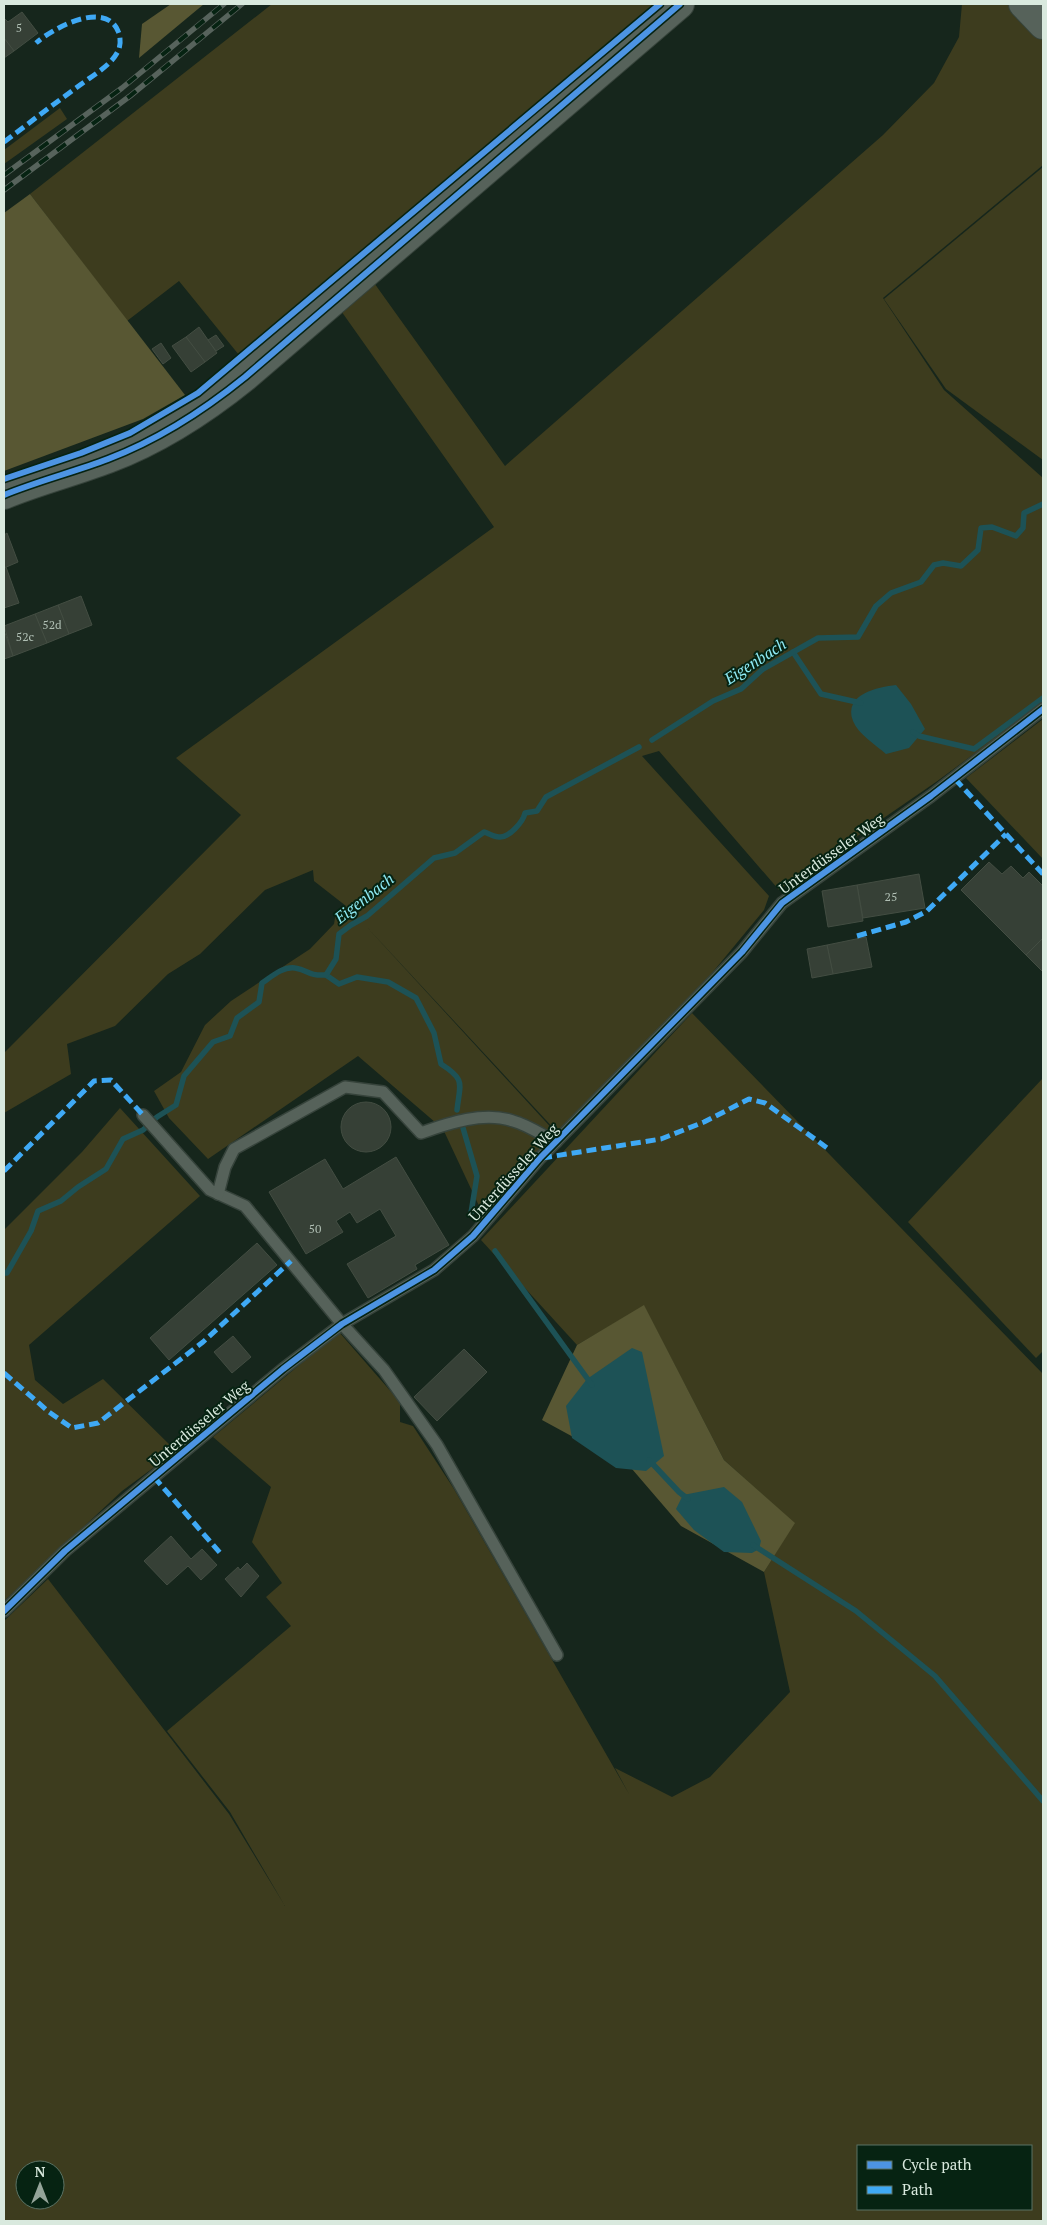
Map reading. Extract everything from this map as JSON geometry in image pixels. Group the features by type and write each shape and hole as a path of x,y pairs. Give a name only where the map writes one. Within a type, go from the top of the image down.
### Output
{"street":[{"path":"4,495 122,454 168,431 208,406 245,377 680,4"}],"lane":[{"name":"Unterdüsseler Weg","path":"4,1610 72,1545 283,1369 342,1324 434,1270 473,1236 556,1142 742,952 782,903 931,796 1043,709"},
{"path":"218,1194 225,1167 234,1149 345,1087 383,1092 421,1133 444,1125 490,1117 513,1121 556,1142"},
{"path":"143,1115 210,1190 246,1206 342,1324 384,1370 437,1445 557,1655"}],"shaded area":[{"path":"171,4 204,4 139,58 142,24"},
{"path":"272,4 654,4 239,355 179,281 127,321 30,194"},
{"path":"962,4 1012,4 1043,36 1043,165 883,298 944,390 1043,478 1043,703 936,782 779,890 659,751 642,756 769,896 764,910 712,973 558,1133 364,924 556,1133 480,1208 443,1129 358,1056 208,1159 169,1118 154,1091 181,1072 205,1025 231,1001 310,949 334,924 336,912 346,906 314,881 313,870 265,890 200,954 168,974 115,1026 67,1044 71,1074 4,1113 4,1053 241,815 176,758 494,527 339,308 372,280 505,466 883,135 934,83 959,37"},
{"path":"60,108 67,119 4,164 4,150"},
{"path":"1043,167 1043,460 946,389 884,299"},
{"path":"30,194 185,395 143,419 4,471 4,213"},
{"path":"1043,719 1043,859 966,778"},
{"path":"692,1013 1043,1374 1043,2221 4,2221 4,1621 48,1579 229,1814 285,1906 230,1812 167,1731 291,1626 266,1597 282,1583 252,1542 271,1487 213,1437 339,1332 400,1402 400,1422 413,1426 454,1489 629,1794 615,1768 672,1797 710,1777 790,1692 764,1572 794,1523 724,1460 644,1306 577,1345 481,1240"},
{"path":"1043,1078 1043,1351 1036,1358 908,1222"},
{"path":"120,1108 200,1196 29,1345 35,1380 63,1404 103,1379 176,1451 122,1491 4,1601 4,1230 82,1152"},
{"path":"644,1305 724,1460 795,1523 764,1572 681,1526 632,1469 542,1420 577,1345"}],"water":[{"path":"896,685 911,704 925,729 909,748 886,754 855,726 851,712 857,698 872,690"},
{"path":"632,1348 642,1352 664,1456 646,1471 616,1468 572,1438 566,1406 587,1379"},
{"path":"724,1487 742,1502 761,1541 759,1549 752,1553 724,1552 694,1530 676,1509 683,1495"}],"building":[{"path":"22,12 38,33 14,51 4,38 4,18 8,22"},
{"path":"4,38 14,51 4,58"},
{"path":"199,327 217,353 205,362 186,337"},
{"path":"216,335 224,346 216,351 208,340"},
{"path":"186,337 205,362 191,372 172,346"},
{"path":"161,343 171,358 163,364 152,349"},
{"path":"7,533 18,562 4,568 4,535"},
{"path":"6,567 19,603 4,608 4,568"},
{"path":"81,596 92,625 69,634 58,605"},
{"path":"58,605 69,634 47,643 35,614"},
{"path":"35,614 47,643 13,656 4,626"},
{"path":"4,630 13,656 4,659"},
{"path":"989,862 1002,874 1011,866 1023,878 1029,872 1043,886 1043,938 1026,955 961,890"},
{"path":"919,874 925,908 863,918 857,885"},
{"path":"857,885 863,921 828,927 822,891"},
{"path":"866,937 872,967 833,974 827,945"},
{"path":"1043,938 1043,972 1026,955"},
{"path":"827,945 833,974 812,978 807,949"},
{"path":"361,1102 371,1102 384,1109 391,1122 391,1132 384,1145 371,1152 361,1152 352,1148 345,1141 341,1132 341,1122 345,1113 352,1106"},
{"path":"396,1157 449,1245 415,1265 417,1269 368,1298 347,1264 396,1236 380,1209 357,1223 350,1212 336,1221 343,1232 306,1254 269,1192 325,1159 343,1189"},
{"path":"257,1243 277,1265 169,1360 150,1338"},
{"path":"233,1336 251,1357 232,1373 214,1352"},
{"path":"464,1349 487,1372 437,1421 414,1397"},
{"path":"171,1536 191,1559 202,1549 217,1565 201,1580 188,1566 167,1585 144,1561"},
{"path":"247,1563 259,1576 241,1597 225,1579 238,1567 240,1570"}],"waterway":[{"name":"Eigenbach","path":"652,740 713,701 741,689 763,669 818,638 858,637 876,606 891,593 921,582 934,565 943,563 961,566 978,550 981,528 992,527 1016,536 1023,528 1024,513 1043,504"},
{"path":"793,652 821,694 861,703"},
{"path":"913,732 919,736 974,749 1043,698"},
{"name":"Eigenbach","path":"4,1273 7,1273 31,1231 38,1211 61,1201 78,1187 106,1169 123,1139 143,1130 157,1117 176,1105 184,1076 213,1042 230,1036 237,1018 259,1002 262,983 277,972 291,968 300,969 315,975 326,975 336,959 339,934 367,916 434,858 455,853 484,832 497,837 507,835 519,825 525,813 537,811 546,797 639,747"},
{"path":"326,975 339,984 357,977 388,982 416,998 434,1033 441,1064 458,1078 460,1088 457,1110"},
{"path":"463,1128 477,1176 471,1213"},
{"path":"495,1251 592,1385"},
{"path":"649,1460 688,1499"},
{"path":"753,1545 856,1611 935,1676 1043,1801"}],"railway":[{"path":"4,175 122,88 224,4"},
{"path":"4,190 130,96 242,4"}],"marked path":[{"path":"4,142 105,66 114,58 118,51 120,39 118,31 111,22 102,18 91,17 66,24 36,43"},
{"path":"955,779 1043,874"},
{"path":"857,936 906,922 927,911 1006,834"},
{"path":"4,1171 94,1081 111,1080 143,1115"},
{"path":"542,1158 661,1139 704,1122 749,1099 765,1103 830,1150"},
{"path":"4,1373 49,1412 72,1428 98,1423 203,1342 291,1261"},
{"path":"154,1477 221,1554"}],"cycle path":[{"path":"4,479 81,453 130,433 198,393 660,4"},
{"path":"4,495 95,464 145,443 180,424 213,401 245,377 680,4"},
{"path":"4,1611 65,1551 283,1369 342,1324 434,1270 473,1236 540,1158 742,952 782,903 931,796 1043,709"}]}
